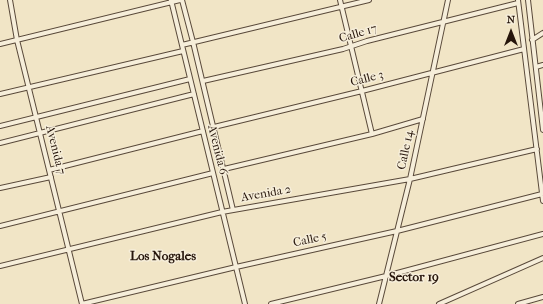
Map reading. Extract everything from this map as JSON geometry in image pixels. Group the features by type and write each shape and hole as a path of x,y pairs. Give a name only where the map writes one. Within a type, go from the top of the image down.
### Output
{"street":[{"name":"Avenida 7","path":"10,0 17,40 30,87 82,304"},
{"path":"0,44 171,1 181,0"},
{"name":"Avenida 6","path":"181,0 203,81 233,210"},
{"path":"340,0 372,134"},
{"path":"182,45 369,0"},
{"name":"Calle 14","path":"379,304 410,178 448,0"},
{"path":"528,0 543,130"},
{"name":"Avenida 6","path":"171,1 245,304"},
{"path":"518,2 537,148 541,163 543,201"},
{"name":"Calle 17","path":"203,81 343,49 518,2"},
{"path":"532,40 543,33"},
{"name":"Calle 3","path":"214,127 362,91 524,49"},
{"path":"0,94 183,51"},
{"path":"536,67 543,65"},
{"path":"0,126 190,79"},
{"path":"0,143 41,134 194,94"},
{"path":"224,169 372,134 423,119"},
{"path":"49,170 203,131"},
{"name":"Avenida 2","path":"0,266 222,212 410,178 537,148"},
{"path":"0,226 213,173"},
{"path":"0,188 51,177"},
{"name":"Calle 5","path":"82,304 236,267 397,231 542,194"},
{"path":"271,304 386,276 543,234"},
{"path":"439,304 543,258"},
{"path":"518,304 543,297"}],"district":[{"name":"Los Nogales","path":"163,257"},
{"name":"Sector 19","path":"414,278"}]}
